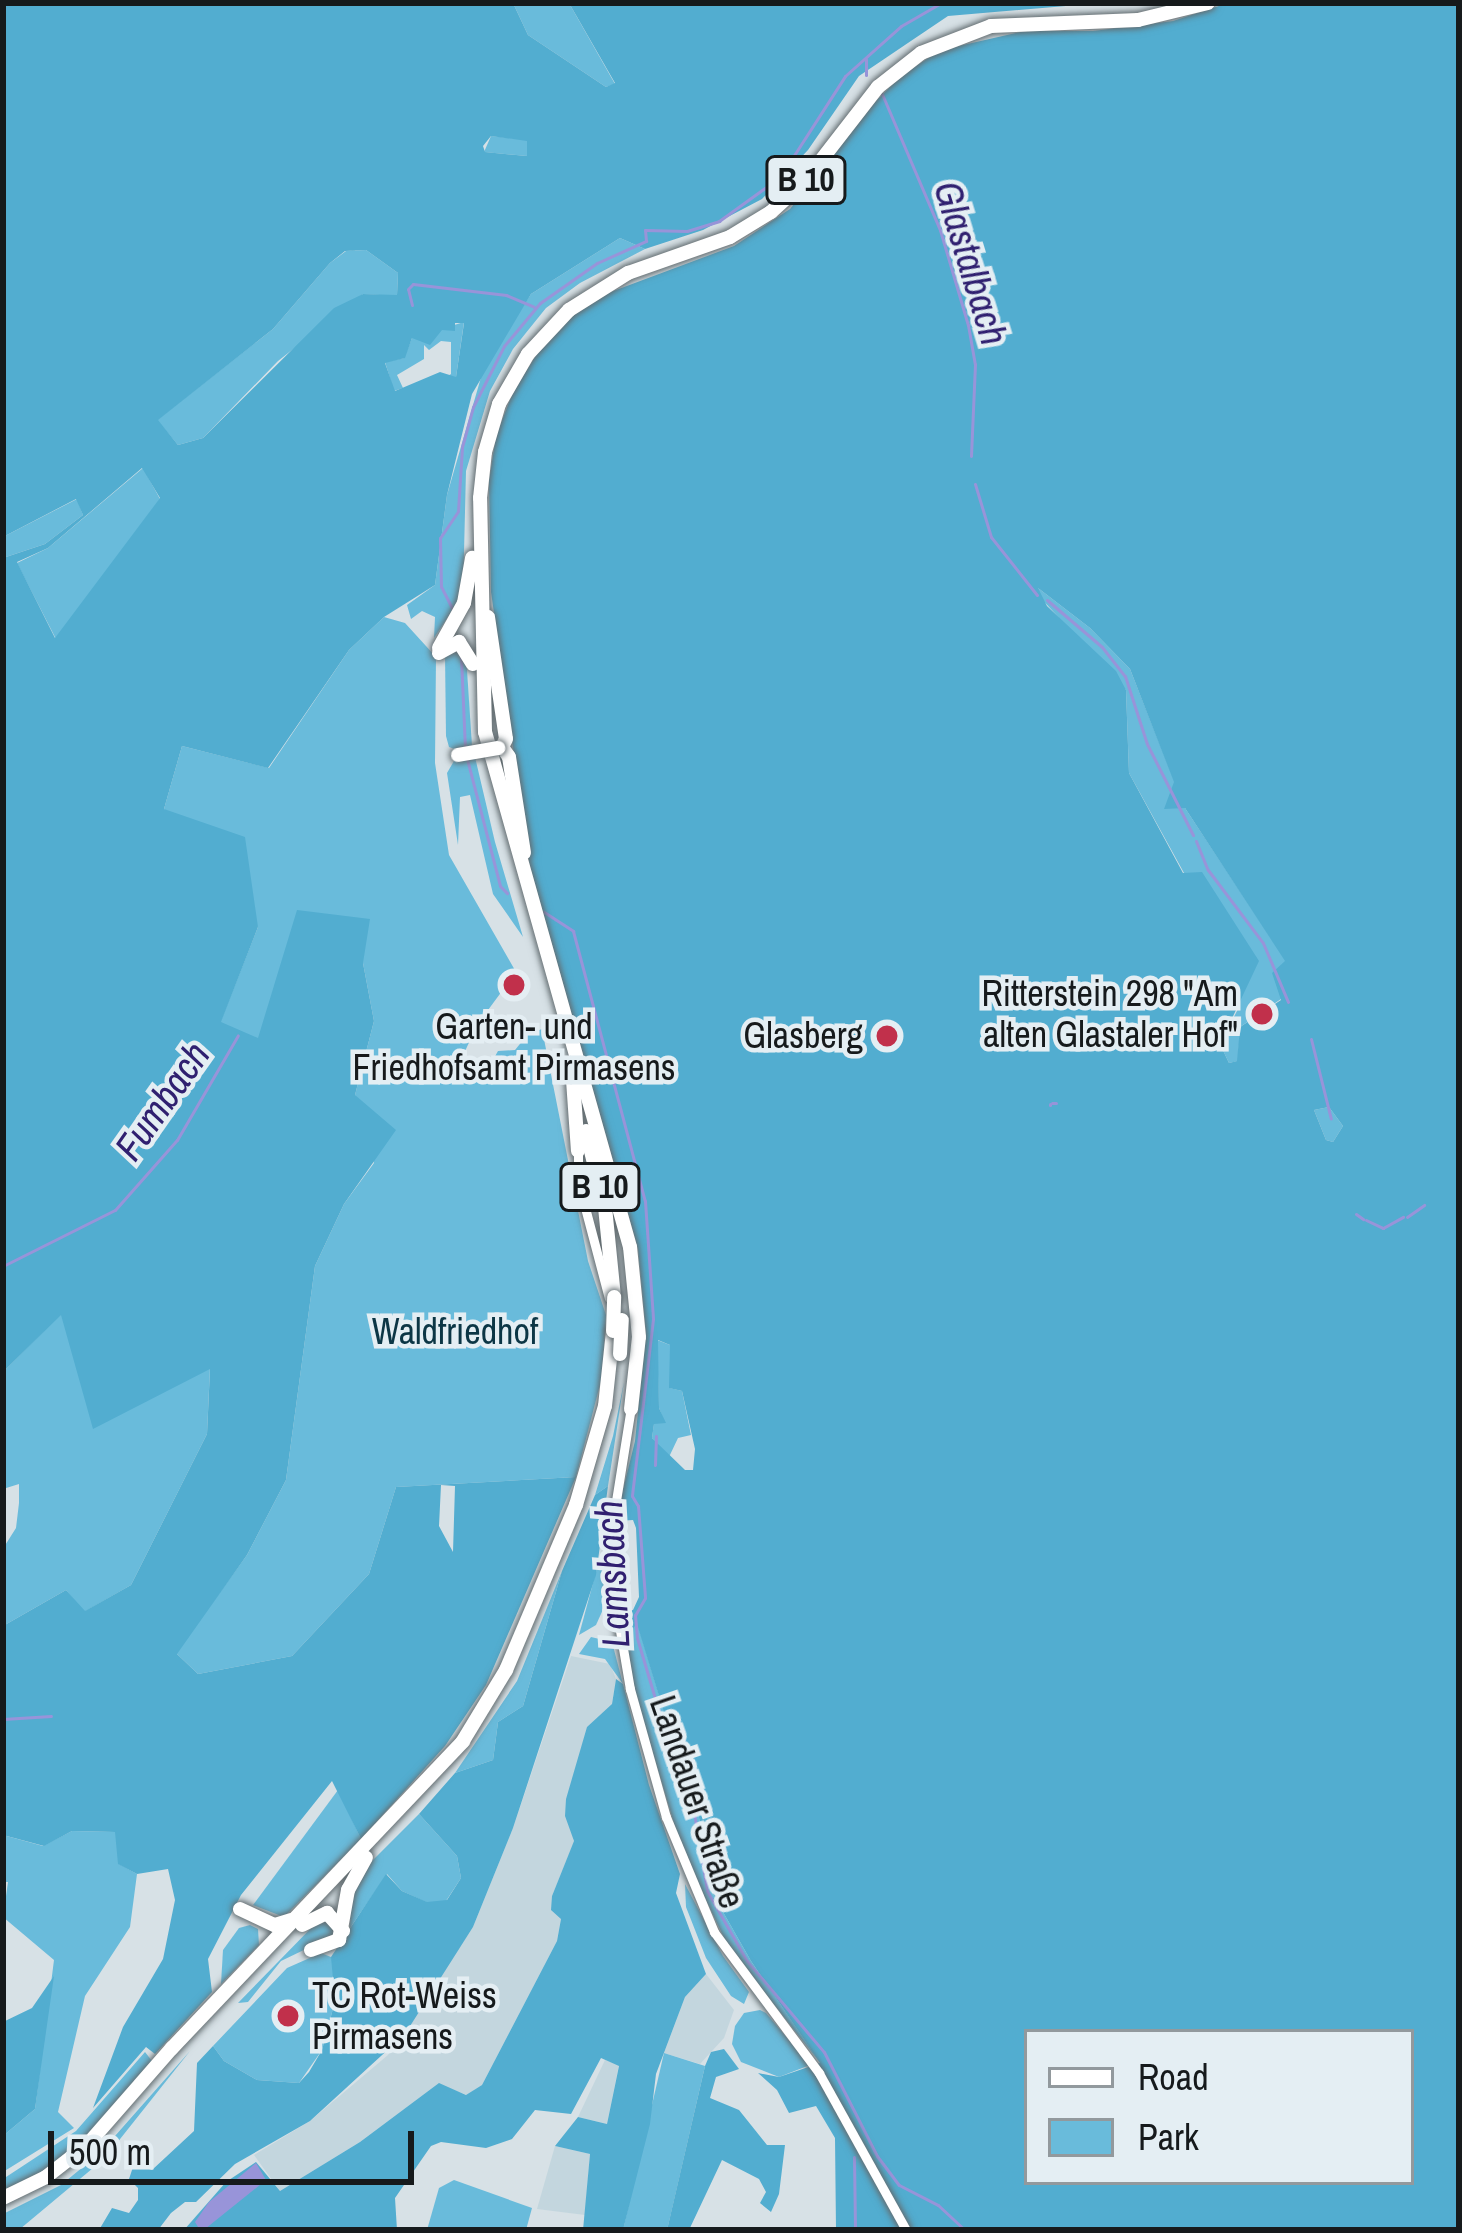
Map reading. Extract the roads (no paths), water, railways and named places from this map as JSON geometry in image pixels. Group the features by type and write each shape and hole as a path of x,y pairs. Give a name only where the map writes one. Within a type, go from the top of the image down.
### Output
{"highway":[{"name":"B 10","path":"3,2198 46,2177 87,2145 440,1770 497,1688 590,1462 618,1325 604,1207 573,1080 489,790 476,724 475,470 492,400 530,338 577,293 624,266 726,230 766,206 798,176 872,81 938,34 1003,16 1119,14 1180,3"},
{"name":"B 10","path":"233,1990 255,1962 366,1858 460,1758 505,1690 584,1505 608,1428 620,1354 618,1247 597,1137 485,732 476,559 482,477 500,404 536,343 583,299 628,273 730,237 771,212 805,181 878,87 943,40 1005,24 1138,20 1208,3"},
{"path":"473,664 459,642 439,651 464,602 476,559"},
{"path":"453,758 500,748 506,739 476,559"},
{"path":"500,748 509,757 534,917"},
{"path":"573,1080 578,1151"},
{"path":"597,1137 622,1213 634,1270 639,1336 632,1409"},
{"path":"311,1950 336,1943 343,1930 348,1890 366,1858"},
{"path":"255,1962 267,1936 247,1913 275,1925 327,1913 343,1930"},
{"name":"B 10","path":"3,2207 51,2182 92,2151 210,2013"}],"main road":[{"name":"Landauer Straße","path":"578,1151 583,1194 628,1361 632,1409 614,1513 611,1578 630,1689 666,1817 714,1932 827,2085 906,2230"}],"waterway":[{"path":"454,612 441,587 440,538 458,511 462,447 473,407 504,346 540,303 597,263 646,241 645,230 687,231 719,221 780,177 845,76 901,26 941,3"},
{"path":"866,59 866,75"},
{"name":"Glastalbach","path":"882,94 940,230 968,325 975,364 971,456"},
{"path":"412,305 408,289 413,284 506,295 534,307"},
{"name":"Glastalbach","path":"975,484 991,537 1037,595"},
{"name":"Glastalbach","path":"1047,600 1102,647 1125,676 1147,744 1193,835"},
{"path":"461,657 465,749"},
{"path":"467,759 500,886 507,893"},
{"name":"Glastalbach","path":"1196,841 1208,870 1263,943 1288,1002"},
{"name":"Lamsbach","path":"544,912 573,931 645,1201 653,1319 632,1496 638,1506 645,1598 635,1615 637,1638 676,1769 690,1789 707,1891 747,1961 824,2052 877,2156 899,2185 938,2205 965,2230"},
{"name":"Fumbach","path":"3,1266 115,1210 177,1140 238,1035"},
{"name":"Glastalbach","path":"1311,1039 1331,1119"},
{"path":"1407,1217 1424,1205"},
{"path":"1356,1214 1363,1219"},
{"path":"1366,1220 1383,1228 1403,1217"},
{"path":"655,1465 656,1436"},
{"path":"3,1719 51,1716"},
{"path":"854,2157 855,2230"}],"place":[{"name":"Garten- und Friedhofsamt Pirmasens","path":"514,985"},
{"name":"Ritterstein 298 \"Am alten Glastaler Hof\"","path":"1262,1014"},
{"name":"Glasberg","path":"887,1036"},
{"name":"TC Rot-Weiss Pirmasens","path":"288,2016"}],"park label":[{"name":"Waldfriedhof","path":"455,1332"}]}
